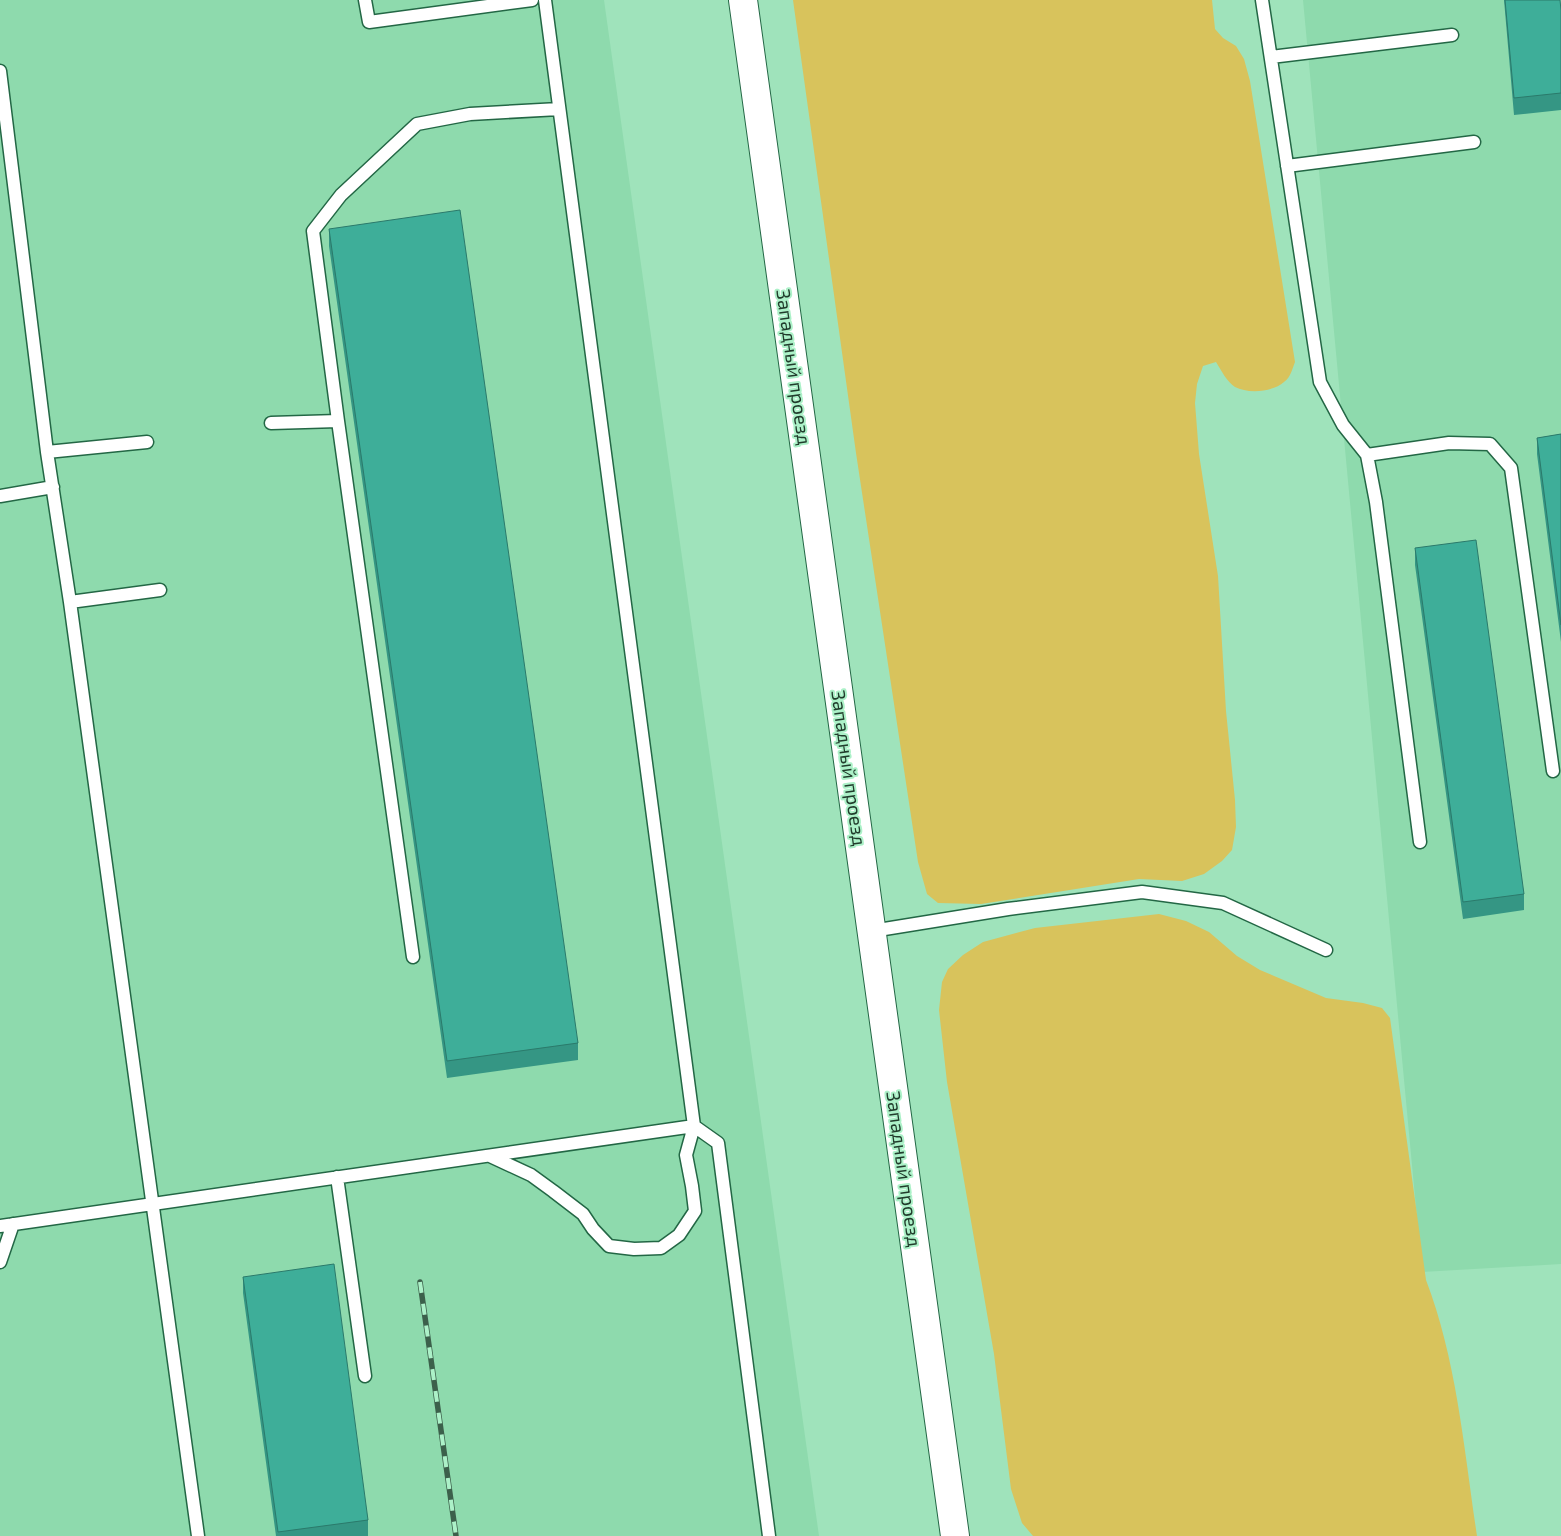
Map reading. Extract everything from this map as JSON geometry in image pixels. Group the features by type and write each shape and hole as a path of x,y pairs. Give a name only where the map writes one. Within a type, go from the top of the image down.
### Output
{"main road":[{"name":"Западный проезд","path":"743,0 955,1536"}],"lane":[{"path":"365,0 369,22 532,0"},
{"path":"490,1156 530,1175 553,1191 583,1214 593,1229 609,1246 634,1250 661,1248 679,1235 695,1211 686,1155 694,1126 545,0"},
{"path":"1262,0 1320,382 1343,425 1366,455 1376,502 1420,842"},
{"path":"1271,57 1452,34"},
{"path":"0,71 47,452 70,602 198,1536"},
{"path":"414,957 313,231 342,195 418,124 470,114 559,109"},
{"path":"1287,166 1474,142"},
{"path":"271,423 338,421"},
{"path":"47,452 147,442"},
{"path":"1366,455 1449,443 1490,444 1510,468 1553,771"},
{"path":"0,496 53,488"},
{"path":"70,602 160,590"},
{"path":"872,931 1008,909 1142,892 1223,903 1326,950"},
{"path":"0,1226 694,1126 718,1143 769,1536"},
{"path":"337,1177 365,1376"},
{"path":"0,1262 13,1224"}],"shaded area":[{"path":"0,0 604,0 819,1536 0,1536"},
{"path":"793,0 1212,0 1215,29 1223,38 1236,46 1244,59 1250,81 1295,362 1286,380 1267,390 1247,391 1235,387 1227,379 1216,362 1203,366 1197,384 1195,403 1199,454 1218,576 1226,711 1236,827 1232,850 1222,861 1204,874 1182,881 1139,879 981,904 938,903 927,894 918,862 856,453"},
{"path":"1303,0 1561,0 1561,1264 1422,1272"},
{"path":"1159,914 1186,921 1209,932 1237,956 1260,970 1326,998 1363,1003 1382,1008 1390,1018 1426,1280 1437,1311 1452,1374 1477,1536 1033,1536 1022,1523 1011,1489 994,1354 947,1082 939,1010 942,982 948,969 963,955 983,942 1035,928"}],"building":[{"path":"1505,0 1560,0 1561,93 1514,98"},
{"path":"460,210 578,1043 447,1061 329,229"},
{"path":"1561,434 1561,625 1537,438"},
{"path":"1476,540 1524,894 1463,902 1415,548"},
{"path":"334,1264 368,1520 278,1532 243,1277"}],"railway":[{"path":"420,1282 456,1536"}]}
